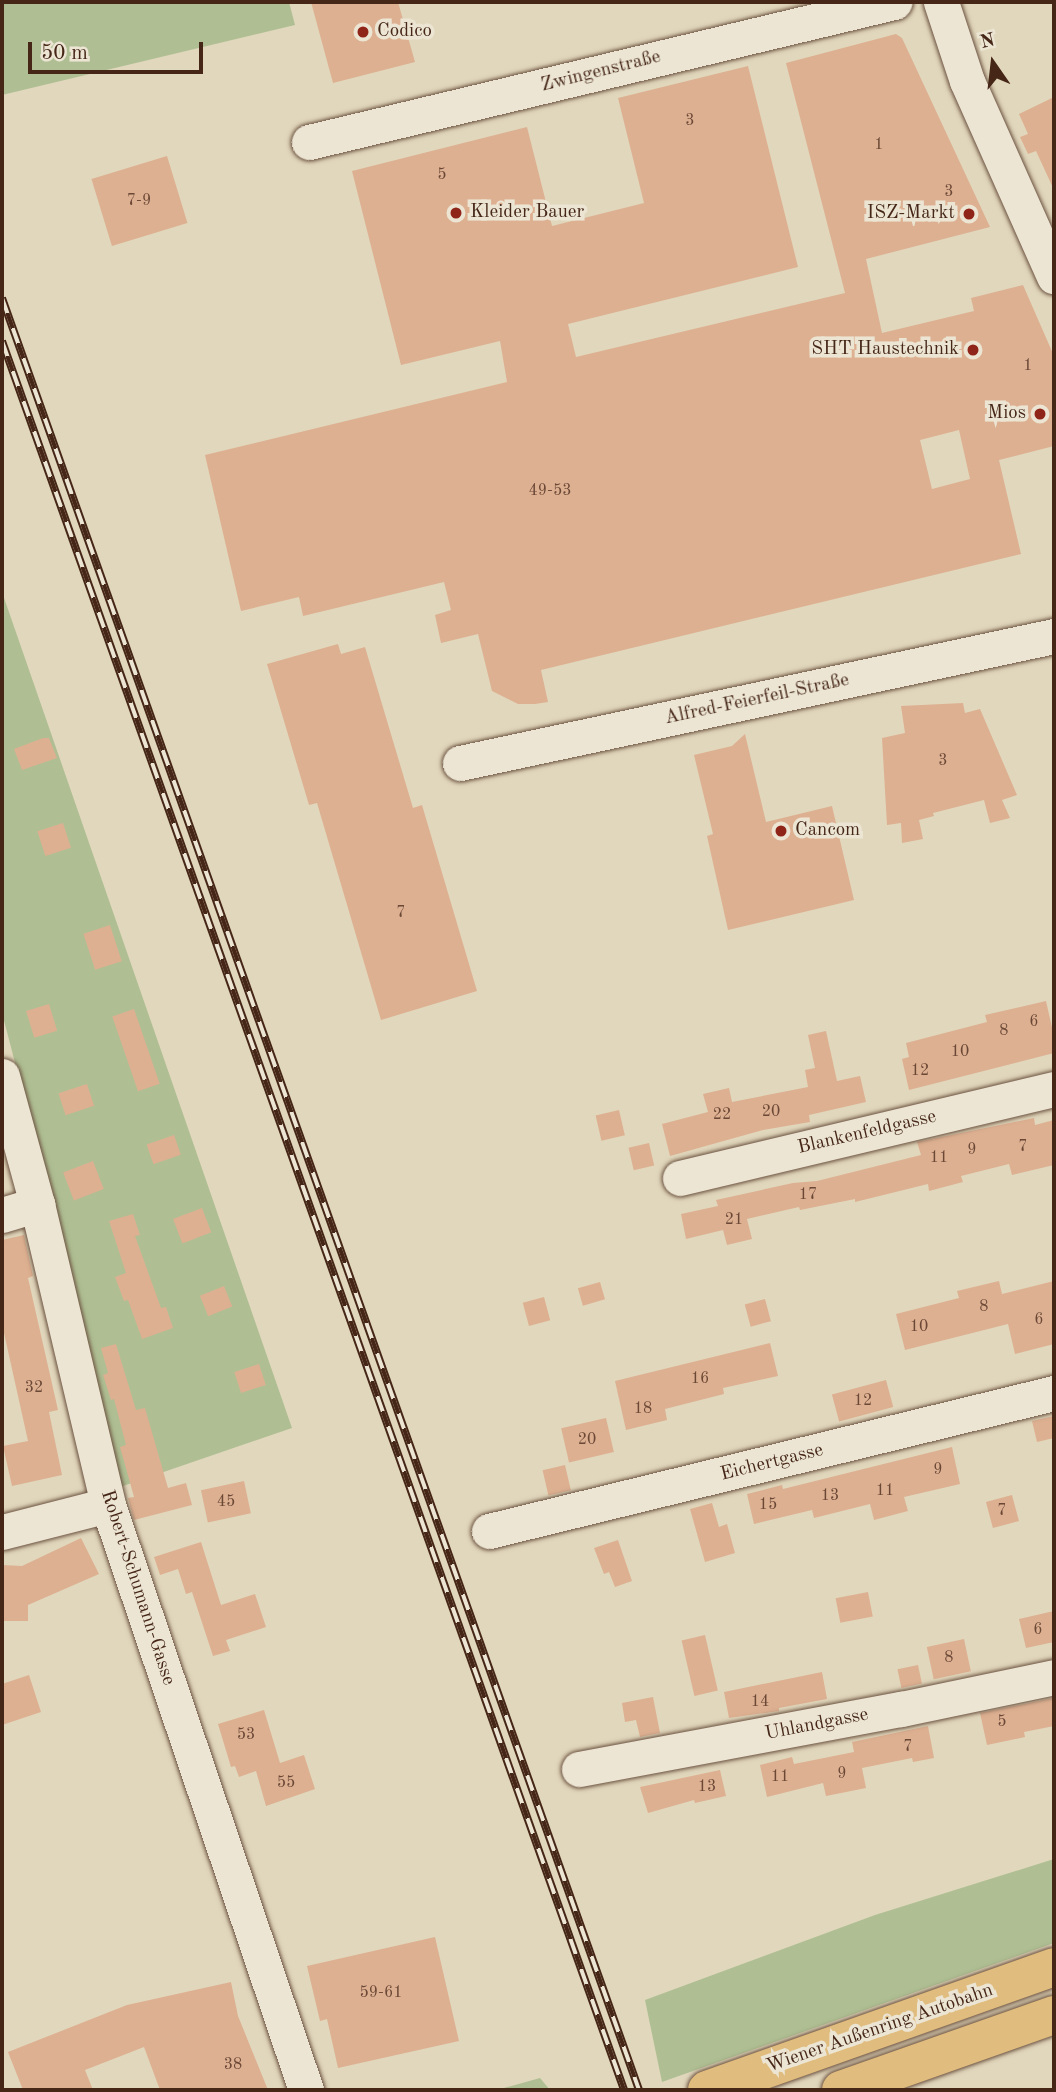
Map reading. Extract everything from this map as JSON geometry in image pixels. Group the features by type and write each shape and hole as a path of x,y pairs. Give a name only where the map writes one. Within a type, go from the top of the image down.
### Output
{"highway":[{"name":"Wiener Außenring Autobahn","path":"707,2090 1054,1967"},
{"path":"841,2090 1054,2015"}],"street":[{"name":"Zwingenstraße","path":"309,142 894,2"},
{"path":"941,2 967,81 1054,276"},
{"name":"Alfred-Feierfeil-Straße","path":"460,763 1054,636"},
{"name":"Robert-Schumann-Gasse","path":"2,1076 37,1204 108,1504 306,2090"},
{"name":"Blankenfeldgasse","path":"680,1178 1054,1089"},
{"path":"2,1215 37,1204"},
{"name":"Eichertgasse","path":"489,1531 1054,1393"},
{"path":"2,1532 108,1504"},
{"name":"Uhlandgasse","path":"579,1769 901,1709 1054,1677"}],"green space":[{"path":"2,2 289,2 295,25 2,95"},
{"path":"2,592 292,1428 120,1487 53,1207 2,1013"},
{"path":"1054,1859 1054,1943 662,2082 645,2000 875,1915"},
{"path":"540,2078 550,2090 497,2090"}],"building":[{"name":"Codico","path":"311,2 398,2 415,62 333,83"},
{"path":"896,34 902,38 990,227 866,259 882,333 974,311 971,298 1023,285 1054,356 1054,446 999,460 1021,554 541,670 548,702 535,704 518,704 492,691 478,634 441,643 435,615 451,610 444,582 303,616 299,597 241,611 205,455 507,382 500,341 401,365 352,171 527,127 552,226 644,203 618,98 748,66 798,267 568,324 576,357 845,293 786,63","holes":["959,430 970,479 932,489 920,440"]},
{"path":"1054,97 1054,190 1036,151 1028,154 1020,137 1028,134 1019,114"},
{"path":"167,156 187,223 112,246 91,179"},
{"path":"338,644 341,654 365,647 413,808 422,805 477,991 381,1020 317,803 309,805 267,664"},
{"path":"963,703 965,713 980,709 1017,795 1002,800 1010,818 990,823 984,800 933,813 934,816 919,820 923,839 902,843 901,823 887,825 882,738 905,733 901,706"},
{"name":"Cancom","path":"745,734 766,822 832,806 854,900 728,930 707,836 713,834 694,755 732,746"},
{"path":"49,738 57,758 22,770 14,749"},
{"path":"63,823 71,848 45,856 37,831"},
{"path":"110,925 122,961 95,970 83,934"},
{"path":"1046,1001 1054,1036 1054,1053 909,1090 902,1059 909,1057 906,1043 987,1022 985,1015"},
{"path":"49,1004 57,1031 34,1038 26,1011"},
{"path":"134,1009 160,1084 138,1091 112,1016"},
{"path":"826,1031 837,1081 860,1076 866,1102 809,1115 810,1122 763,1130 670,1156 662,1124 708,1112 703,1094 729,1088 732,1102 808,1087 805,1070 815,1068 808,1035"},
{"path":"87,1084 94,1106 66,1115 58,1093"},
{"path":"619,1110 625,1135 601,1141 596,1115"},
{"path":"1034,1118 1035,1125 1054,1120 1054,1165 1012,1175 1009,1164 961,1176 963,1182 929,1191 928,1184 855,1202 855,1199 800,1210 799,1207 747,1219 752,1239 727,1245 723,1230 686,1239 681,1214 718,1206 716,1200 793,1183 817,1181 921,1155 917,1142"},
{"path":"174,1135 181,1155 153,1164 147,1144"},
{"path":"649,1143 654,1165 634,1170 629,1148"},
{"path":"93,1161 104,1189 74,1200 63,1172"},
{"path":"202,1208 211,1232 182,1243 173,1219"},
{"path":"133,1214 140,1235 135,1236 161,1308 166,1307 173,1328 142,1339 128,1300 124,1301 115,1277 126,1273 109,1221"},
{"path":"24,1235 33,1276 28,1278 58,1410 49,1412 62,1475 12,1486 3,1446 28,1441 2,1324 2,1240"},
{"path":"999,1281 1002,1294 1054,1281 1054,1344 1015,1354 1008,1324 905,1350 896,1314 959,1298 957,1291"},
{"path":"600,1282 605,1299 583,1306 578,1288"},
{"path":"224,1286 232,1306 208,1316 200,1296"},
{"path":"544,1297 550,1320 529,1326 523,1303"},
{"path":"765,1299 771,1321 751,1327 745,1304"},
{"path":"770,1343 778,1376 723,1388 724,1394 665,1409 667,1420 626,1430 615,1381"},
{"path":"116,1344 136,1410 145,1408 168,1488 186,1483 192,1505 134,1520 128,1498 134,1497 120,1447 126,1445 114,1399 111,1400 103,1375 108,1373 101,1348"},
{"path":"259,1364 266,1385 241,1393 234,1372"},
{"path":"886,1380 893,1407 839,1422 832,1394"},
{"path":"1054,1416 1054,1438 1037,1442 1032,1421"},
{"path":"606,1418 614,1452 569,1462 561,1428"},
{"path":"952,1447 960,1484 904,1497 908,1511 874,1520 870,1504 814,1518 812,1510 754,1524 747,1494 782,1485 783,1489"},
{"path":"565,1465 571,1490 548,1496 543,1470"},
{"path":"244,1481 251,1513 208,1522 201,1490"},
{"path":"1012,1495 1019,1521 993,1528 986,1502"},
{"path":"712,1503 719,1527 727,1524 735,1553 705,1562 690,1509"},
{"path":"81,1538 99,1574 28,1605 28,1621 2,1621 2,1565 22,1566"},
{"path":"618,1540 632,1581 615,1587 609,1572 604,1574 594,1548"},
{"path":"201,1542 221,1605 255,1594 266,1627 226,1640 230,1651 213,1656 192,1592 186,1594 178,1569 160,1575 154,1557"},
{"path":"868,1592 873,1617 840,1623 836,1598"},
{"path":"1054,1611 1054,1642 1026,1648 1019,1619"},
{"path":"705,1635 718,1691 694,1696 682,1640"},
{"path":"964,1639 971,1671 934,1679 927,1647"},
{"path":"918,1665 922,1684 901,1688 897,1669"},
{"path":"822,1672 827,1699 779,1708 779,1711 729,1718 724,1692"},
{"path":"29,1675 41,1712 2,1725 2,1684"},
{"path":"653,1697 660,1733 640,1737 636,1720 625,1722 622,1703"},
{"path":"1054,1698 1054,1726 1024,1732 1025,1737 987,1745 980,1713"},
{"path":"264,1710 280,1763 304,1755 315,1789 266,1806 256,1771 239,1777 235,1766 231,1767 218,1724"},
{"path":"928,1726 934,1758 913,1762 912,1758 862,1768 866,1788 826,1796 823,1783 767,1797 760,1765 792,1757 794,1764 854,1752 852,1742"},
{"path":"720,1770 726,1796 695,1803 694,1800 648,1813 640,1787"},
{"path":"435,1937 459,2041 338,2068 327,2019 320,2021 307,1966"},
{"path":"231,1982 238,2016 268,2090 160,2090 144,2047 85,2070 93,2090 23,2090 8,2052 127,2005"}],"railway":[{"path":"2,298 639,2090"},
{"path":"2,341 624,2090"}],"place":[{"name":"Codico","path":"363,32"},
{"name":"Kleider Bauer","path":"456,213"},
{"name":"ISZ-Markt","path":"969,214"},
{"name":"SHT Haustechnik","path":"973,350"},
{"name":"Mios","path":"1040,414"},
{"name":"Cancom","path":"781,831"}]}
